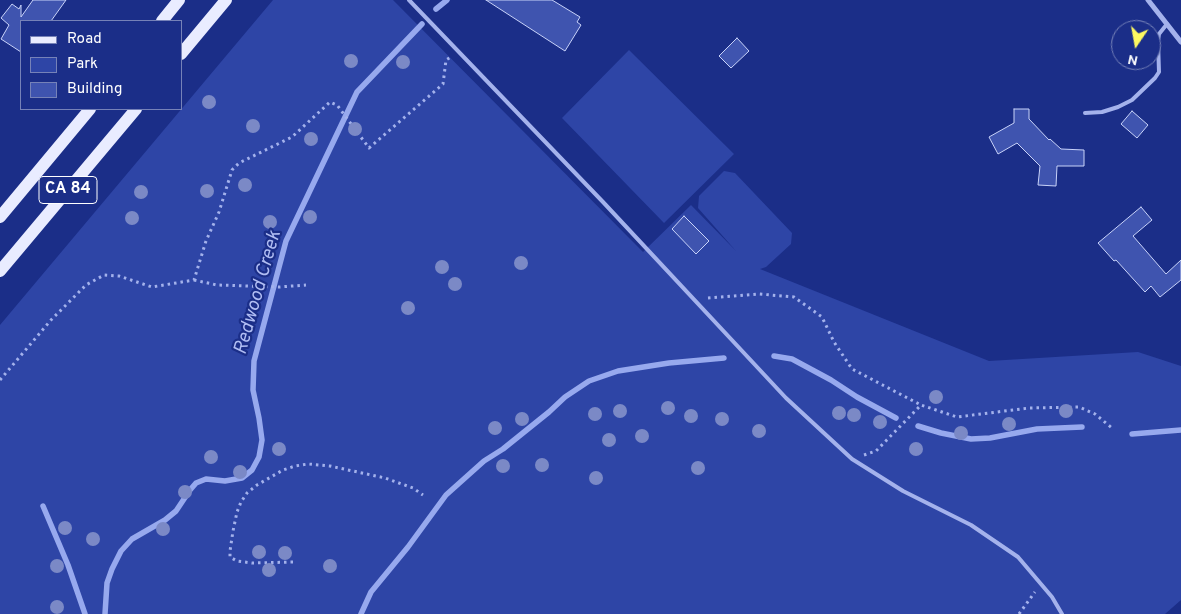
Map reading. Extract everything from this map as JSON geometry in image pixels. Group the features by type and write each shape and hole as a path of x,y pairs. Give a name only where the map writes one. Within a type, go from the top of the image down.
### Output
{"main road":[{"path":"163,20 180,0"},
{"path":"182,53 226,0"},
{"name":"CA 84","path":"0,218 89,110"},
{"name":"CA 84","path":"0,271 135,110"}],"street":[{"path":"1148,0 1181,42"}],"lane":[{"path":"409,0 603,202 786,398 852,458 903,491 971,525 1018,557 1052,598 1062,614"},
{"path":"1086,113 1102,112 1132,100 1155,78 1159,72 1159,34 1167,24"}],"path":[{"path":"194,280 203,248 219,212 232,170 239,163 292,136 330,102 337,105 369,148 443,84 446,60 458,52"},
{"path":"0,380 79,292 86,285 104,275 118,276 152,287 194,280 217,285 279,287 306,285"},
{"path":"694,300 759,294 794,297 822,317 834,342 852,369 921,405 957,417 1029,408 1079,407 1095,414 1112,428"},
{"path":"852,458 876,451 921,405"},
{"path":"293,562 252,564 237,561 230,557 233,531 241,502 247,493 257,485 276,474 295,466 308,464 330,466 385,478 413,488 424,495"},
{"path":"1019,614 1041,585"}],"green space":[{"path":"273,0 393,0 643,252 691,205 736,251 698,208 699,196 724,171 735,173 792,233 791,244 766,267 760,269 989,361 1138,352 1181,366 1181,600 1165,614 0,614 0,325"},
{"path":"629,50 734,154 664,223 562,118"}],"building":[{"path":"33,0 66,0 52,20 20,20 20,51 1,39 9,25 1,18 12,4 19,9 21,5 21,17"},
{"path":"486,0 552,0 580,17 577,22 581,25 565,51"},
{"path":"737,38 749,51 731,68 719,56"},
{"path":"1014,109 1029,109 1029,119 1049,140 1061,149 1084,150 1084,166 1057,166 1056,186 1038,185 1040,166 1017,143 998,154 989,137 1014,123"},
{"path":"1132,111 1148,125 1137,138 1121,124"},
{"path":"1141,207 1152,220 1133,236 1166,274 1181,260 1181,280 1160,297 1151,286 1145,292 1098,243"},
{"path":"684,216 709,241 696,254 672,229"}],"waterway":[{"name":"Redwood Creek","path":"436,9 447,0"},
{"name":"Redwood Creek","path":"105,614 107,583 112,569 121,551 132,539 165,520 176,511 196,483 206,479 225,481 242,478 252,470 259,457 262,440 253,390 254,361 286,241 357,92 422,24"},
{"path":"774,356 792,359 896,418"},
{"path":"361,614 371,592 408,547 446,495 484,461 503,449 565,397 589,381 618,371 669,363 724,358"},
{"path":"918,426 971,439 990,438 1037,429 1082,427"},
{"path":"1132,434 1181,430"},
{"path":"43,506 68,565 85,614"}]}
